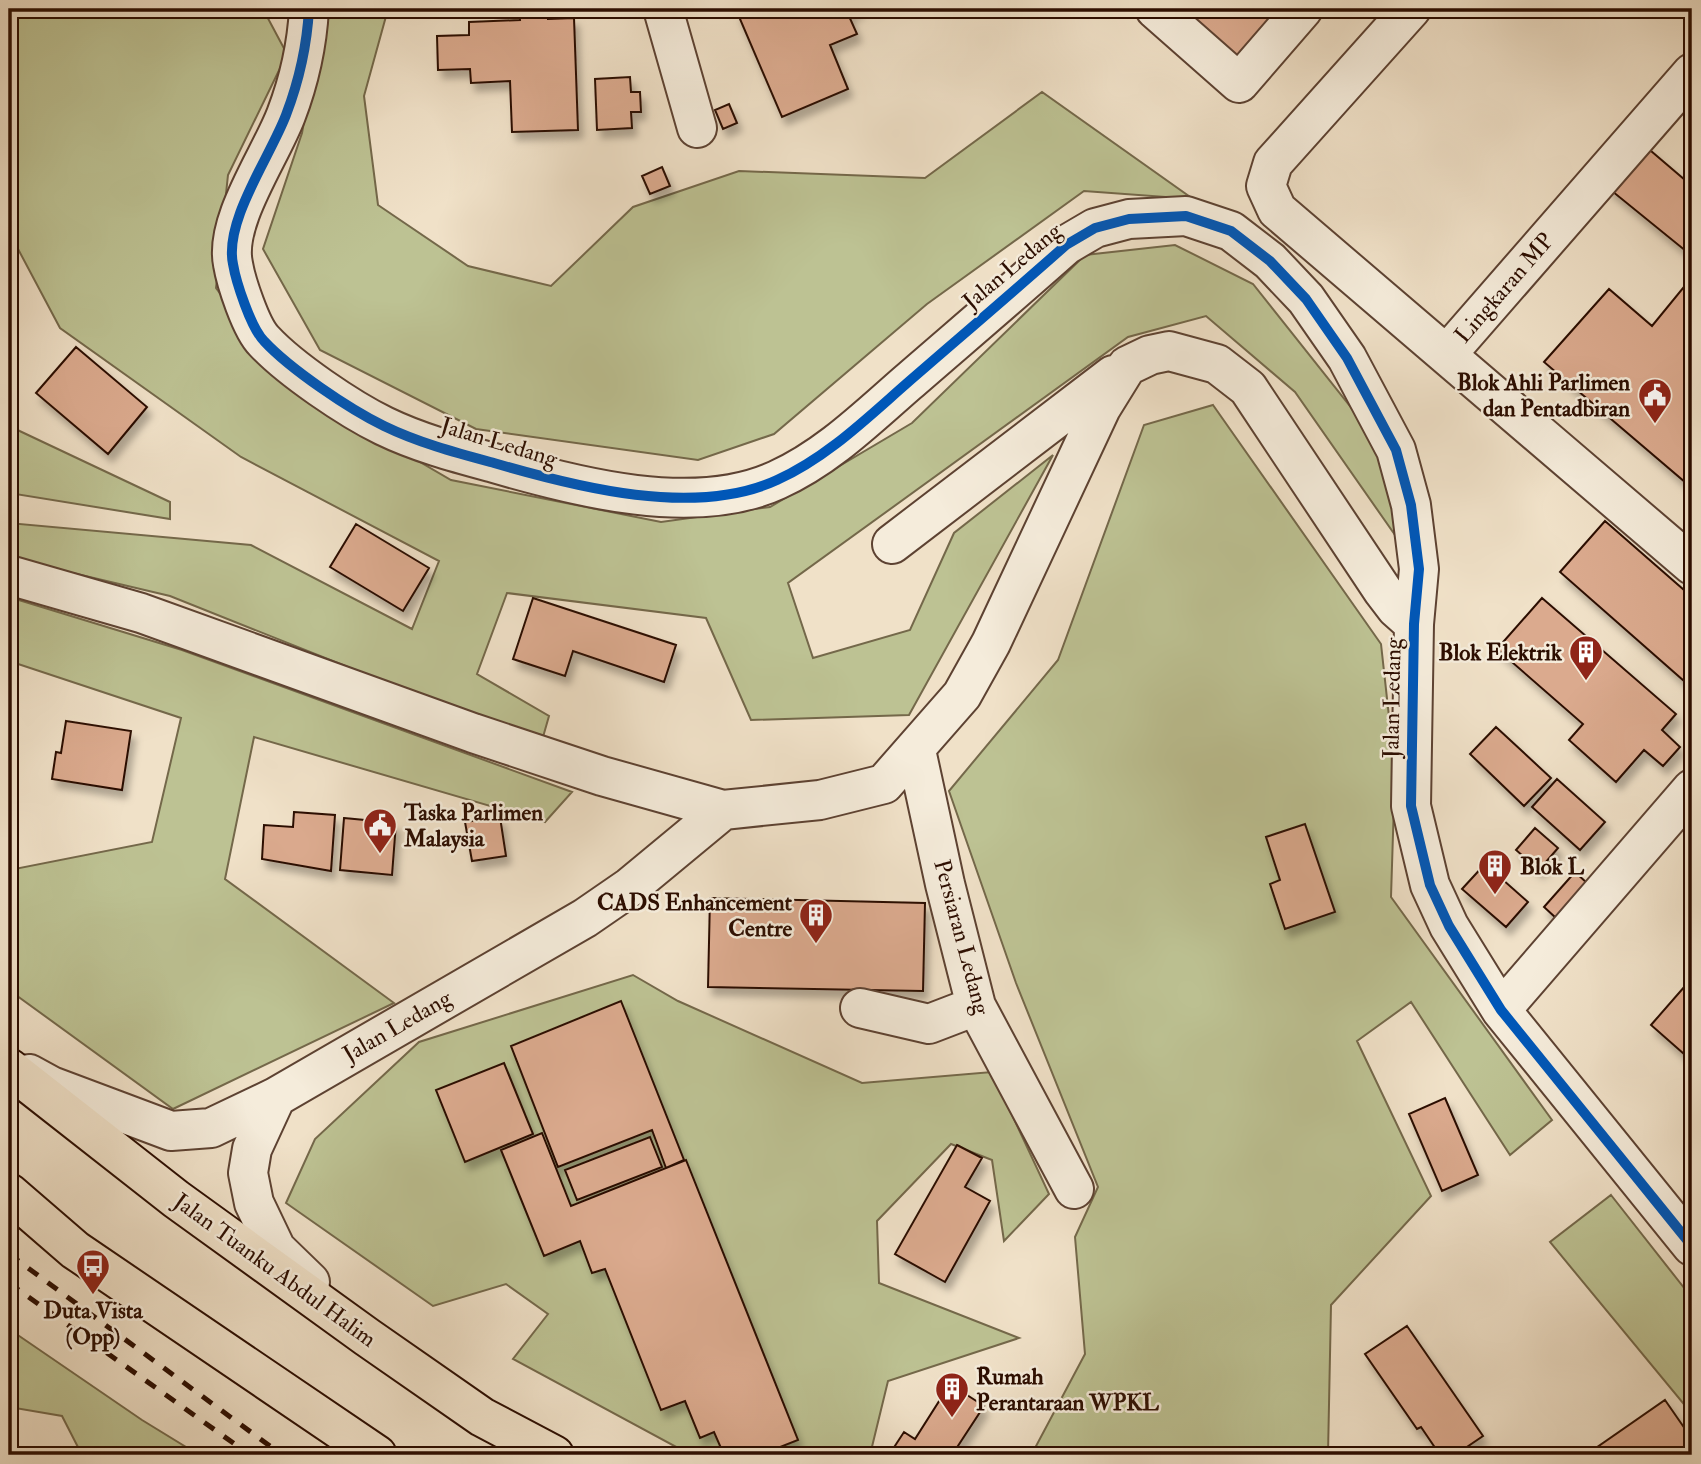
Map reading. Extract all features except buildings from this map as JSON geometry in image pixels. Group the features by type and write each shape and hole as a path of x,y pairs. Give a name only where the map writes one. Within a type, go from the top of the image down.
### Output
{"main road":[{"name":"Jalan Tuanku Abdul Halim","path":"9,1068 176,1199 367,1337 482,1417 554,1455"},
{"path":"9,1193 75,1250 377,1455"}],"street":[{"name":"Jalan Ledang","path":"309,9 307,41 287,114 242,207 231,239 232,263 248,314 262,339 329,393 384,426 442,448 561,482 632,494 685,498 739,493 777,480 853,431 1066,245 1096,228 1129,219 1186,216 1231,231 1270,261 1306,299 1347,358 1396,450 1411,505 1419,569 1414,624 1411,806 1430,885 1449,926 1501,1010 1692,1246"},
{"path":"663,9 697,128"},
{"path":"1156,9 1239,83 1303,9"},
{"path":"1411,9 1273,163 1266,186 1277,209 1447,354"},
{"name":"Lingkaran MP","path":"1692,73 1447,354 1692,565"},
{"name":"Jalan Ledang","path":"892,544 1127,366 1150,355 1169,351 1217,364 1248,388 1383,591 1396,608 1414,624"},
{"path":"9,575 141,613 473,733 602,776 723,810 820,800 884,784 962,695 991,643 1101,408 1127,366"},
{"name":"Persiaran Ledang","path":"916,750 945,884 976,1006 1074,1189"},
{"path":"1501,1010 1692,789"},
{"name":"Jalan Ledang","path":"9,1062 51,1086 170,1131 211,1128 275,1097 585,918 631,887 723,810"},
{"path":"860,1007 929,1024 976,1006"},
{"path":"275,1097 252,1149 248,1173 254,1203 276,1249 367,1337"}],"green space":[{"path":"9,9 263,9 287,54 228,175 216,288 288,385 451,480 661,522 770,507 912,423 1085,255 1175,245 1253,284 1380,444 1402,545 1295,392 1206,316 1128,337 788,583 813,658 910,630 954,533 1053,455 909,715 751,720 706,618 507,593 477,674 549,716 541,744 170,596 9,558 9,523 251,545 412,629 439,561 241,457 60,328 9,232"},
{"path":"324,9 388,9 364,96 378,205 468,266 551,286 633,207 739,171 925,178 1042,92 1193,199 1084,191 927,304 774,434 698,460 476,429 320,350 263,249 302,133"},
{"path":"1213,405 1381,644 1395,771 1391,897 1552,1120 1510,1155 1411,1002 1357,1041 1431,1196 1331,1305 1328,1455 1038,1455 1035,1448 1085,1354 1075,1237 1098,1187 1016,983 949,791 1058,660 1144,425"},
{"path":"9,426 170,502 170,519 9,493"},
{"path":"9,597 182,650 572,792 545,822 254,737 225,879 394,1003 173,1109 9,990 9,860 15,869 152,842 181,718 9,661"},
{"path":"633,975 678,1001 862,1083 992,1072 1049,1194 1004,1241 992,1160 951,1144 877,1221 879,1283 1019,1338 888,1381 870,1455 691,1455 513,1359 548,1314 506,1284 433,1306 286,1203 315,1139 419,1042"},
{"path":"1611,1195 1692,1298 1692,1414 1550,1242"},
{"path":"9,1329 142,1420 199,1455 82,1455 62,1416 9,1407"}],"railway":[{"path":"9,1254 282,1455"},
{"path":"9,1283 250,1455"}],"cycle path":[{"path":"309,9 304,49 291,102 250,189 235,228 233,264 249,316 259,335 289,364 370,419 424,443 526,472 598,489 673,498 710,497 745,491 777,480 812,461 845,437 1066,245 1095,228 1129,219 1186,216 1231,231 1270,261 1306,299 1347,358 1396,450 1411,505 1419,569 1414,624 1411,806 1430,885 1449,926 1501,1010 1692,1246"}],"place":[{"name":"Blok Ahli Parlimen dan Pentadbiran","path":"1655,425"},
{"name":"Blok Elektrik","path":"1586,682"},
{"name":"Taska Parlimen Malaysia","path":"380,855"},
{"name":"Blok L","path":"1495,896"},
{"name":"CADS Enhancement Centre","path":"816,945"},
{"name":"Duta Vista (Opp)","path":"93,1296"},
{"name":"Rumah Perantaraan WPKL","path":"952,1419"}]}
